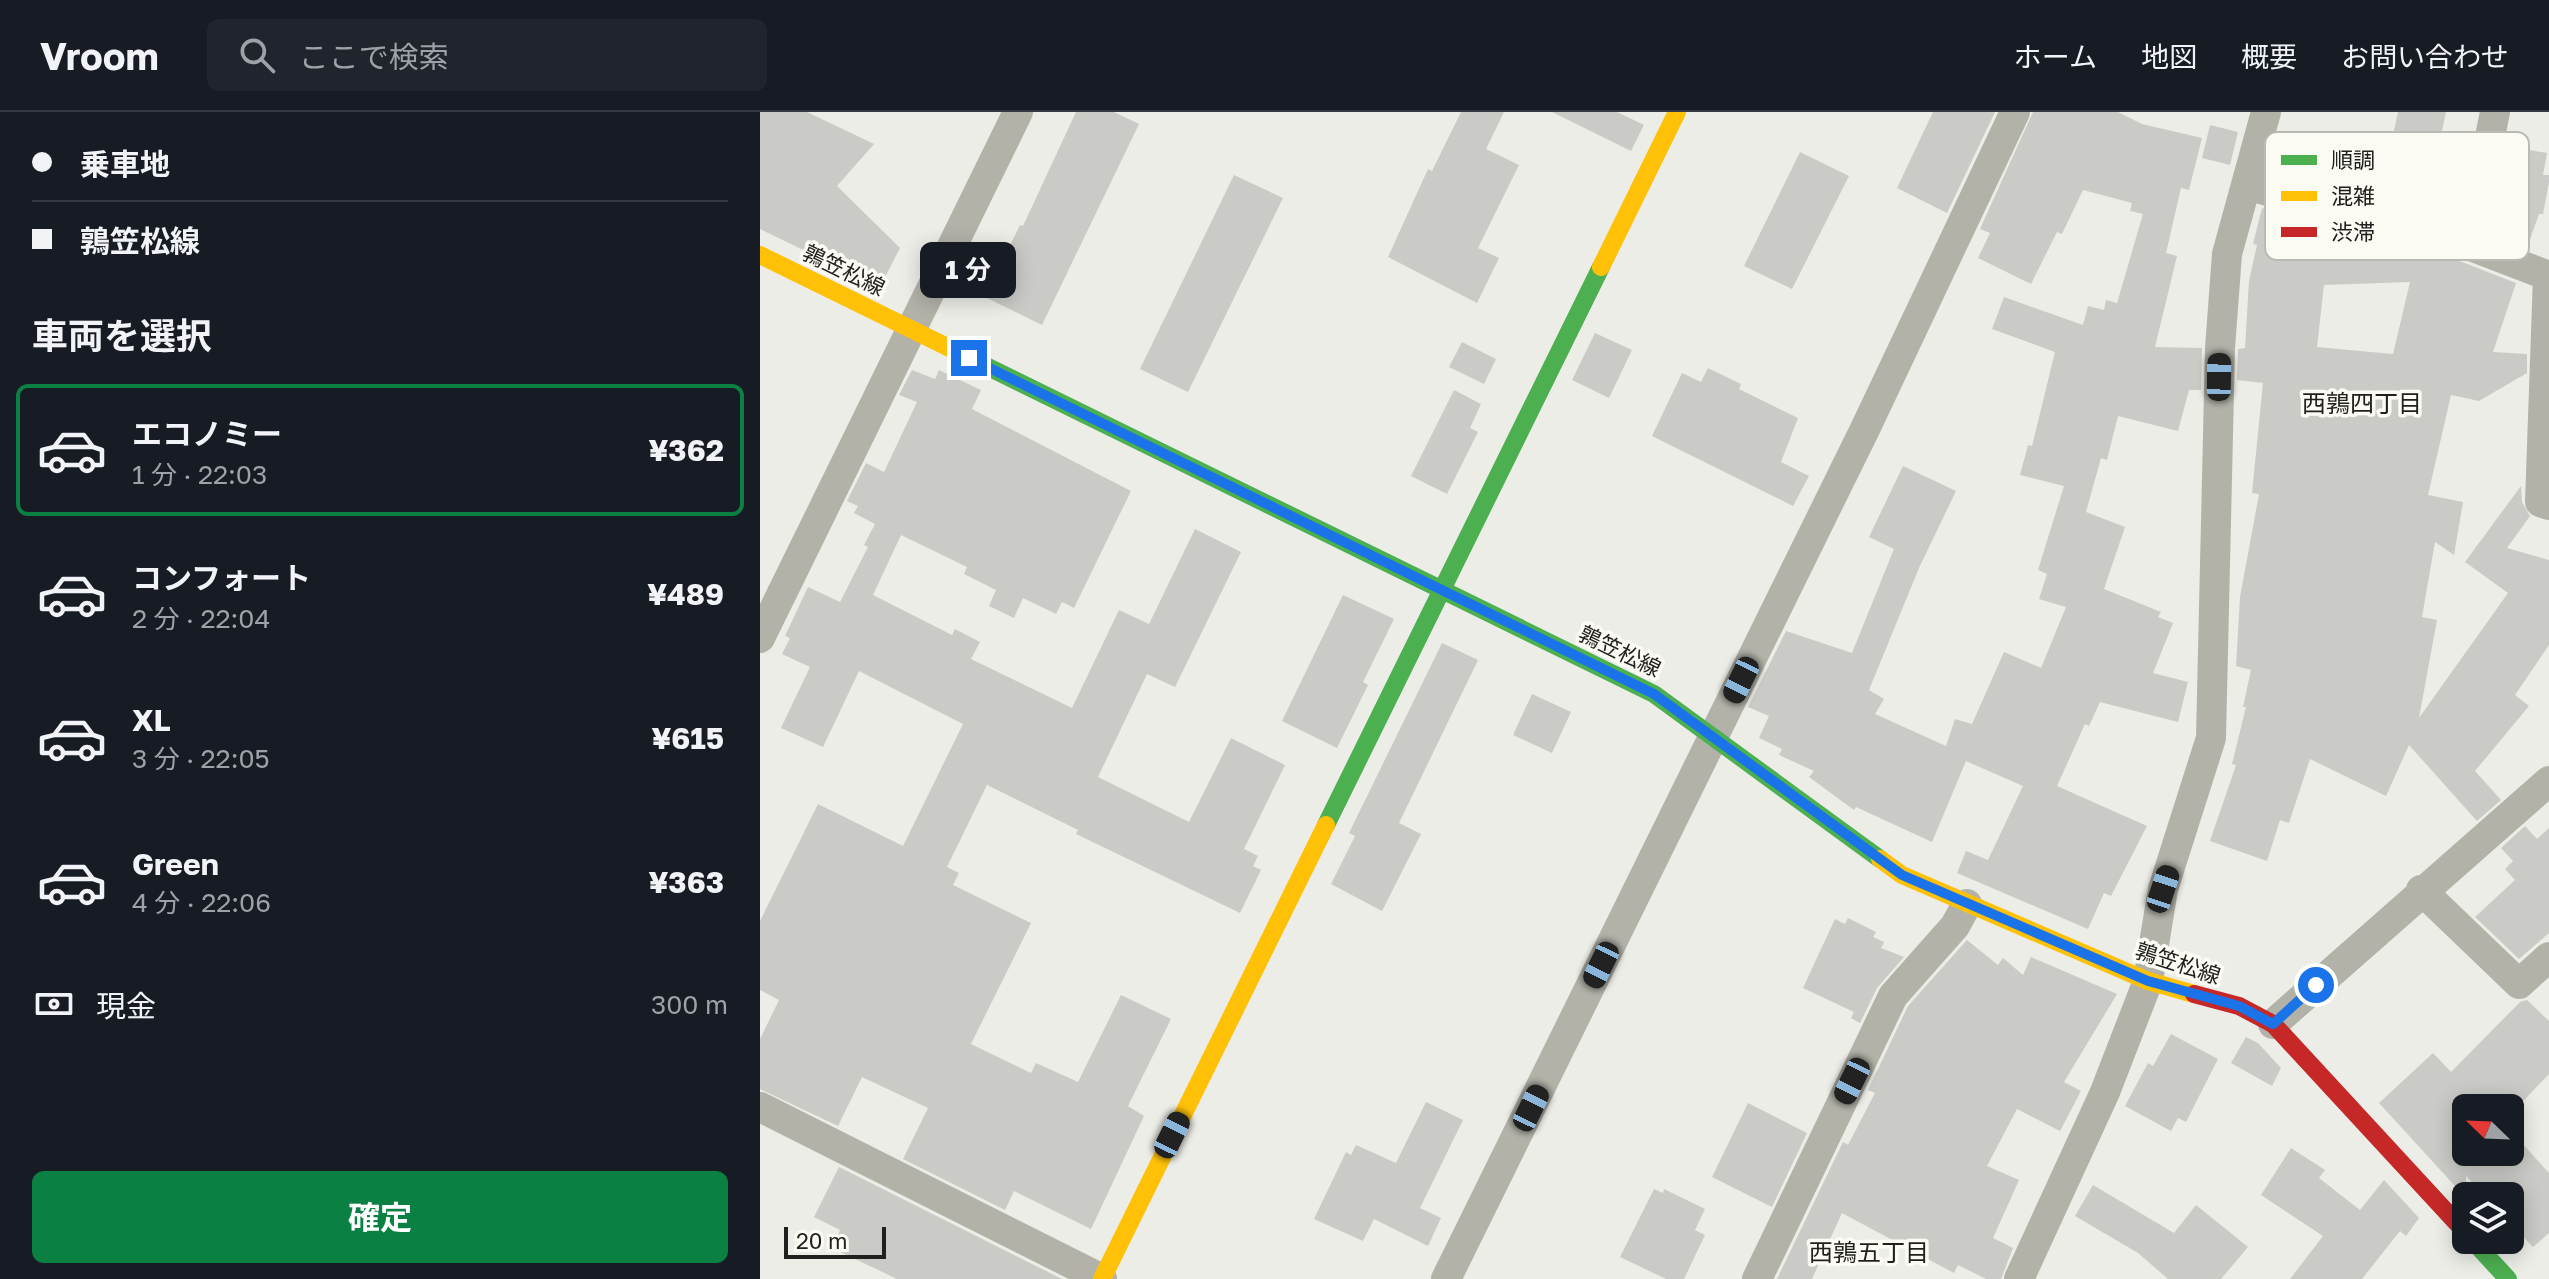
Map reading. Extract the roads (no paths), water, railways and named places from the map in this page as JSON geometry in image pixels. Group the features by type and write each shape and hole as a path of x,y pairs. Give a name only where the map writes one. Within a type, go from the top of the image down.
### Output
{"main road":[{"path":"1102,1279 1677,112"},
{"name":"鶉笠松線","path":"760,255 1654,694 1902,875 2148,981 2239,1006 2273,1024 2452,1218"},
{"path":"2485,1254 2508,1279"}],"street":[{"path":"760,638 1018,112"},
{"path":"1446,1279 1865,429 2015,112"},
{"path":"2019,1279 2105,1092 2148,981 2163,889 2211,738 2220,348 2227,254 2266,112"},
{"path":"2491,132 2495,112"},
{"path":"2246,185 2265,190"},
{"path":"2507,260 2548,276 2540,502 2549,505"},
{"path":"2273,1024 2421,890 2549,781"},
{"path":"2421,890 2519,984 2549,957"},
{"path":"1757,1279 1893,996 1955,926 1967,904"},
{"path":"760,1107 1102,1279"}],"district":[{"name":"西鶉四丁目","path":"2362,404"},
{"name":"西鶉五丁目","path":"1869,1253"}]}
